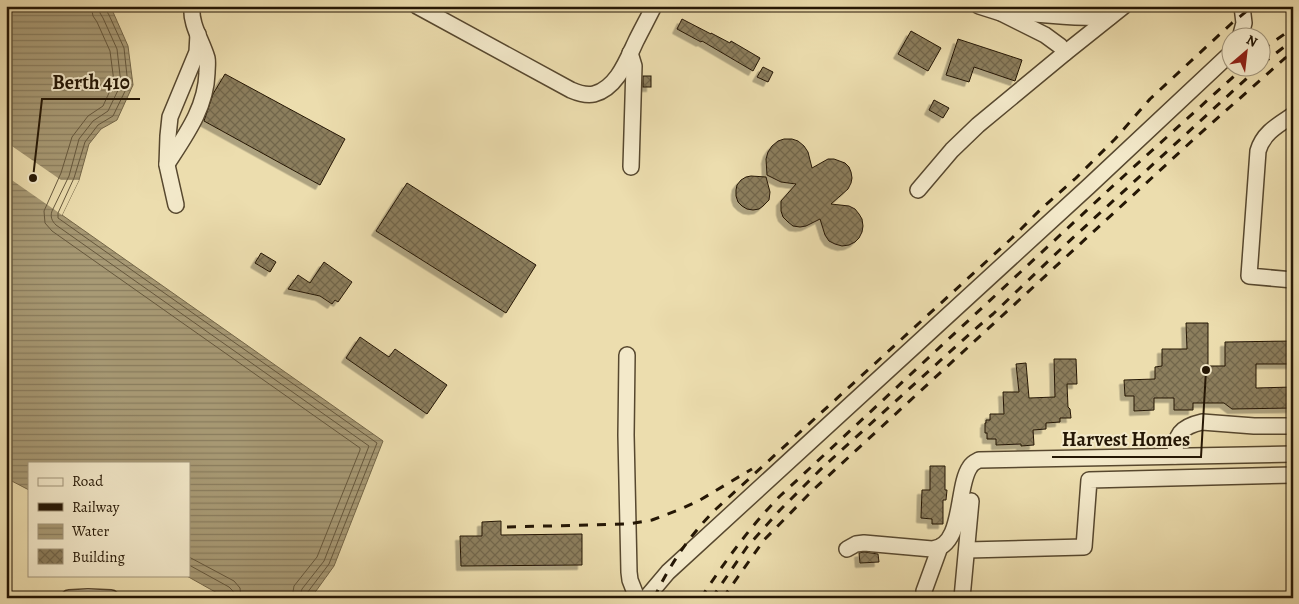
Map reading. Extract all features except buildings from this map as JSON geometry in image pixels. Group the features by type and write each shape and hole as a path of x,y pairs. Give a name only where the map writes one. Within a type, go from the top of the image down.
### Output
{"street":[{"path":"167,165 191,126 203,100 207,82 208,62 193,18 192,6"},
{"path":"417,6 582,95 592,95 612,83 620,72 654,6"},
{"path":"979,6 1001,13 1045,35 1060,46 1065,53"},
{"path":"918,190 952,150 978,125 1124,6"},
{"path":"1242,6 1243,28"},
{"path":"1001,13 1090,19 1110,17"},
{"path":"176,205 167,165 170,117 197,52 198,34"},
{"path":"630,53 634,66 631,168"},
{"path":"646,598 668,572 1088,187 1222,61"},
{"path":"1293,115 1272,130 1260,143 1249,276 1293,280"},
{"path":"627,355 626,435 629,572 637,598"},
{"path":"1175,456 1176,437 1185,428 1194,424 1202,422 1254,426 1293,426"},
{"path":"921,596 940,547 946,541 955,525 966,474 973,463 979,460 1293,454"},
{"path":"967,550 1084,548 1089,480 1293,475"},
{"path":"962,598 971,501"},
{"path":"848,549 856,544 864,543 932,549 940,547"},
{"path":"69,598 111,598"}],"water":[{"path":"6,6 109,6 128,46 133,85 117,120 101,129 89,144 79,180 62,215 383,441 334,566 309,598 226,598 187,576 190,576 190,462 28,462 28,489 6,478"}],"pier":[{"path":"6,142 61,180 79,180 62,215 6,176"}],"railway":[{"path":"654,598 681,550 716,509 1012,238 1115,139 1150,99 1253,6"},
{"path":"1272,43 1293,28"},
{"path":"1272,56 1293,40"},
{"path":"723,598 764,540 813,490 1194,139 1293,52"},
{"path":"701,598 738,545 780,496 1115,184 1232,78"},
{"path":"712,598 747,547 780,510 823,467 993,314 1064,246 1247,78"},
{"path":"507,527 628,524 652,520 700,500 752,469"}],"place":[{"name":"Berth 410","path":"33,178"},
{"name":"Harvest Homes","path":"1206,370"}]}
